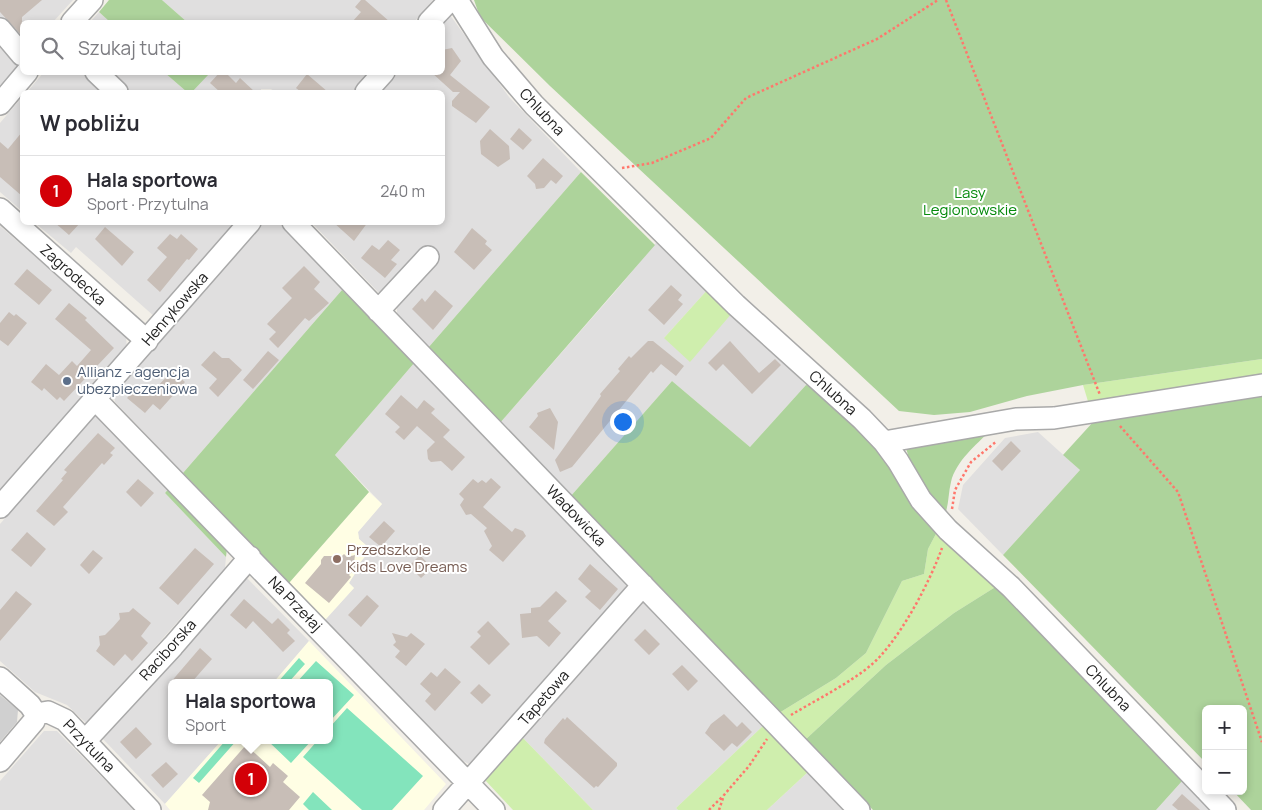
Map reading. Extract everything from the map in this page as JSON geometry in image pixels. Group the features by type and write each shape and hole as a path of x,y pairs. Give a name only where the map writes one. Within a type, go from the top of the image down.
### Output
{"street":[{"path":"431,20 450,0"},
{"name":"Chlubna","path":"456,0 493,57 534,105 736,305 884,442 898,461 921,500 948,530 1011,587 1202,785"},
{"path":"0,29 20,53"},
{"path":"0,104 24,75"},
{"path":"99,75 115,90"},
{"path":"368,90 381,75"},
{"name":"Zagrodecka","path":"0,209 147,341"},
{"name":"Henrykowska","path":"0,507 96,400 247,225"},
{"name":"Wadowicka","path":"296,225 859,810"},
{"path":"378,311 428,257"},
{"path":"884,442 1016,419 1054,418 1262,385"},
{"name":"Na Przełaj","path":"96,400 494,810"},
{"name":"Raciborska","path":"85,741 173,646 250,557"},
{"name":"Tapetowa","path":"444,810 643,585"},
{"path":"0,678 30,705 36,714 34,721 0,761"},
{"name":"Przytulna","path":"36,714 48,712 65,720 150,810"},
{"name":"Chlubna","path":"1212,795 1225,810"}],"path":[{"path":"600,172 652,163 711,138 746,98 877,39 938,0"},
{"path":"946,0 1105,409 1178,492 1262,742"},
{"path":"709,810 749,766 777,724 871,666 912,612 934,569 948,530 955,490 962,475 971,462 994,443 1016,419"},
{"path":"719,810 724,795"}],"shaded area":[{"path":"0,0 73,0 55,20 20,20 20,46 0,22"},
{"path":"162,0 433,0 416,20 185,20"},
{"path":"99,12 108,20 92,20"},
{"path":"450,15 509,97 581,172 428,348 397,313 397,303 436,262 436,248 420,248 419,255 386,293 378,292 314,225 445,225 445,90 382,90 395,75 445,75 444,20"},
{"path":"0,39 20,63 20,67 0,90"},
{"path":"41,75 167,75 185,90 29,90"},
{"path":"208,75 368,75 355,90 194,90"},
{"path":"20,99 20,209 0,192 0,123"},
{"path":"37,225 237,225 155,317 76,247 71,253"},
{"path":"261,225 281,225 342,290 183,473 115,402 114,394"},
{"path":"0,226 126,336 127,350 0,491"},
{"path":"660,238 709,288 664,338 733,312 806,385 750,447 672,381 570,497 499,424"},
{"path":"415,362 630,587 469,764 463,761 325,620 354,588 349,583 368,547 359,539 358,532 382,504 335,455"},
{"path":"98,412 171,486 165,493 226,557 225,568 87,724 67,705 35,692 0,661 0,524"},
{"path":"1038,432 1080,470 1003,555 958,509 963,485 1005,438"},
{"name":"Przedszkole Kids Love Dreams","path":"369,492 382,504 358,532 359,539 368,547 368,553 359,564 360,566 349,583 354,588 325,620 289,583"},
{"path":"245,576 309,641 276,679 168,679 168,744 218,744 165,804 103,739"},
{"path":"644,601 765,724 676,808 678,810 593,810 522,737"},
{"path":"309,641 446,784 424,810 170,810 165,804 218,744 333,744 333,679 276,679"},
{"path":"0,695 18,710 17,722 0,742"},
{"path":"44,731 57,731 134,810 0,810 0,781"},
{"path":"809,771 846,810 767,810"},
{"path":"1183,780 1211,810 1156,810"}],"green space":[{"path":"109,0 162,0 185,20 108,20 99,12"},
{"name":"Lasy Legionowskie","path":"474,0 1262,0 1262,359 1083,385 1027,396 970,412 934,415 899,411 550,86 480,17"},
{"path":"167,75 208,75 194,90 185,90"},
{"path":"581,172 655,245 499,424 428,348"},
{"path":"709,288 733,312 690,362 664,338"},
{"path":"342,290 415,362 335,455 369,492 289,583 183,473"},
{"path":"1262,359 1262,392 1094,421 1083,385"},
{"path":"672,381 750,447 806,385 817,388 881,449 938,530 928,549 924,574 902,581 866,653 836,678 779,713 645,572 570,497"},
{"path":"1262,392 1262,810 1251,810 1237,795 1247,795 1247,705 1202,705 1202,759 1003,555 1080,470 1063,455 1094,421"},
{"path":"990,431 957,467 951,482 944,517 912,468 905,445"},
{"path":"171,486 227,548 226,557 165,493"},
{"path":"938,530 997,586 954,613 886,665 805,740 779,713 836,678 866,653 902,581 924,574 928,549"},
{"path":"997,586 1183,780 1156,810 873,810 805,740 886,665 954,613"},
{"path":"299,658 305,664 292,679 281,679"},
{"path":"316,661 354,695 333,718 333,679 300,679"},
{"path":"347,708 423,776 392,810 362,810 303,757 314,744 333,744 333,724"},
{"path":"765,724 809,771 767,810 678,810 676,808"},
{"path":"522,737 593,810 513,810 485,780"},
{"path":"223,744 233,744 199,783 193,778"},
{"path":"271,744 308,744 291,763"},
{"path":"313,792 332,810 309,810 303,804"}],"building":[{"path":"0,0 42,0 20,20 20,34 0,12"},
{"path":"361,0 365,0 388,20 354,20 361,12 355,7"},
{"path":"452,48 461,61 450,75 490,107 476,123 452,106 452,101 460,92 453,92 434,75 445,75 445,49"},
{"path":"217,75 228,75 236,83 240,78 253,90 218,90 210,83"},
{"path":"308,75 326,90 298,90 296,88"},
{"path":"519,128 532,140 523,150 510,139"},
{"path":"490,129 509,146 510,159 498,167 481,154 480,141"},
{"path":"20,134 20,194 0,177 0,142 8,149"},
{"path":"543,158 563,176 556,184 551,180 544,188 536,189 535,184 527,176"},
{"path":"57,225 78,225 69,235"},
{"path":"336,225 366,225 354,241"},
{"path":"105,227 134,252 122,266 95,239"},
{"path":"472,228 487,241 485,244 492,250 474,270 454,252"},
{"path":"170,234 177,239 181,234 198,249 189,260 187,259 160,292 147,280 167,257 157,248"},
{"path":"388,240 400,250 391,260 397,264 385,278 361,258 372,245 379,250"},
{"path":"304,266 320,282 314,289 329,303 309,321 305,318 278,348 269,339 276,332 267,324 292,298 282,288"},
{"path":"27,269 52,290 39,305 14,284"},
{"path":"671,285 682,295 678,300 683,304 664,325 648,310"},
{"path":"435,290 453,306 433,330 412,309 422,298 425,302"},
{"path":"69,303 87,318 85,320 114,348 64,401 60,397 57,400 44,388 42,391 31,382 46,364 59,375 72,361 77,366 91,350 55,319"},
{"path":"9,312 14,316 16,314 27,323 8,346 0,340 0,323"},
{"path":"648,341 653,341 684,366 676,376 661,364 653,373 651,371 572,467 560,472 555,460 601,396 600,394 620,371 618,369 629,356 631,358"},
{"path":"730,341 759,373 775,359 781,365 752,394 723,364 716,371 708,363"},
{"path":"214,351 222,358 229,358 242,370 218,397 209,388 217,379 201,365"},
{"path":"268,351 279,360 253,389 243,380"},
{"path":"172,371 185,382 160,410 153,404 145,413 127,398 139,384 147,390 150,386 155,389"},
{"path":"401,395 417,409 424,400 435,409 431,413 450,430 443,437 465,457 452,471 441,461 431,462 428,459 427,450 435,442 417,426 404,440 395,432 400,427 385,414"},
{"path":"550,408 558,422 554,450 529,427 538,416 537,413"},
{"path":"98,433 115,448 110,453 113,455 104,465 102,463 63,507 68,512 54,526 36,511 63,480 61,479 67,472 64,470"},
{"path":"1011,441 1021,451 1002,471 992,461"},
{"path":"491,478 501,487 483,507 512,532 515,528 523,531 526,536 503,562 489,550 492,546 484,531 487,528 471,514 466,515 460,505 464,499 459,494 473,479 478,483 482,480 486,483"},
{"path":"138,479 154,493 141,507 126,492"},
{"path":"384,521 395,531 381,547 369,537"},
{"path":"27,532 46,549 31,567 11,550"},
{"path":"195,548 214,564 178,605 159,588"},
{"path":"93,550 103,558 89,574 80,565"},
{"path":"336,553 341,557 344,554 347,557 355,555 354,563 357,566 349,575 351,577 329,603 305,583 321,564 324,556 334,556"},
{"path":"420,555 432,568 421,578 409,566"},
{"path":"590,564 618,589 600,610 585,597 591,591 578,579"},
{"path":"16,591 32,604 0,641 0,610"},
{"path":"556,591 567,601 548,621 561,633 549,647 537,636 522,638 520,614 531,613 531,608 540,607"},
{"path":"367,595 379,606 361,627 348,615"},
{"path":"244,599 272,624 278,618 290,630 287,633 295,641 283,652 253,621 246,629 230,615"},
{"path":"133,608 151,623 141,636 148,643 132,661 125,654 114,666 96,651 100,645 99,636 105,635 120,619 119,613 129,612"},
{"path":"488,621 510,644 489,665 470,647 481,636 477,632"},
{"path":"645,629 660,644 649,655 634,640"},
{"path":"392,633 407,637 411,633 425,644 406,666 395,657 400,651 393,645 396,642"},
{"path":"200,648 212,659 194,679 173,679"},
{"path":"682,665 698,681 688,691 672,674"},
{"path":"445,668 461,682 435,711 425,701 431,694 420,684 431,672 437,677"},
{"path":"479,684 491,695 482,704 470,693"},
{"path":"724,714 737,727 742,722 752,732 737,747 732,743 724,751 705,733 711,724"},
{"path":"567,717 617,763 617,766 598,787 594,788 544,743 545,739 563,718 565,720"},
{"path":"136,727 152,744 136,759 120,742"},
{"path":"246,745 270,767 273,763 288,776 283,782 300,797 289,810 208,810 210,802 202,795"},
{"path":"166,762 178,774 163,788 151,775"},
{"path":"1182,794 1200,810 1178,810 1172,805"}],"place":[{"name":"Allianz - agencja ubezpieczeniowa","path":"67,381"},
{"name":"Przedszkole Kids Love Dreams","path":"337,559"},
{"name":"Hala sportowa","path":"251,779"}]}
